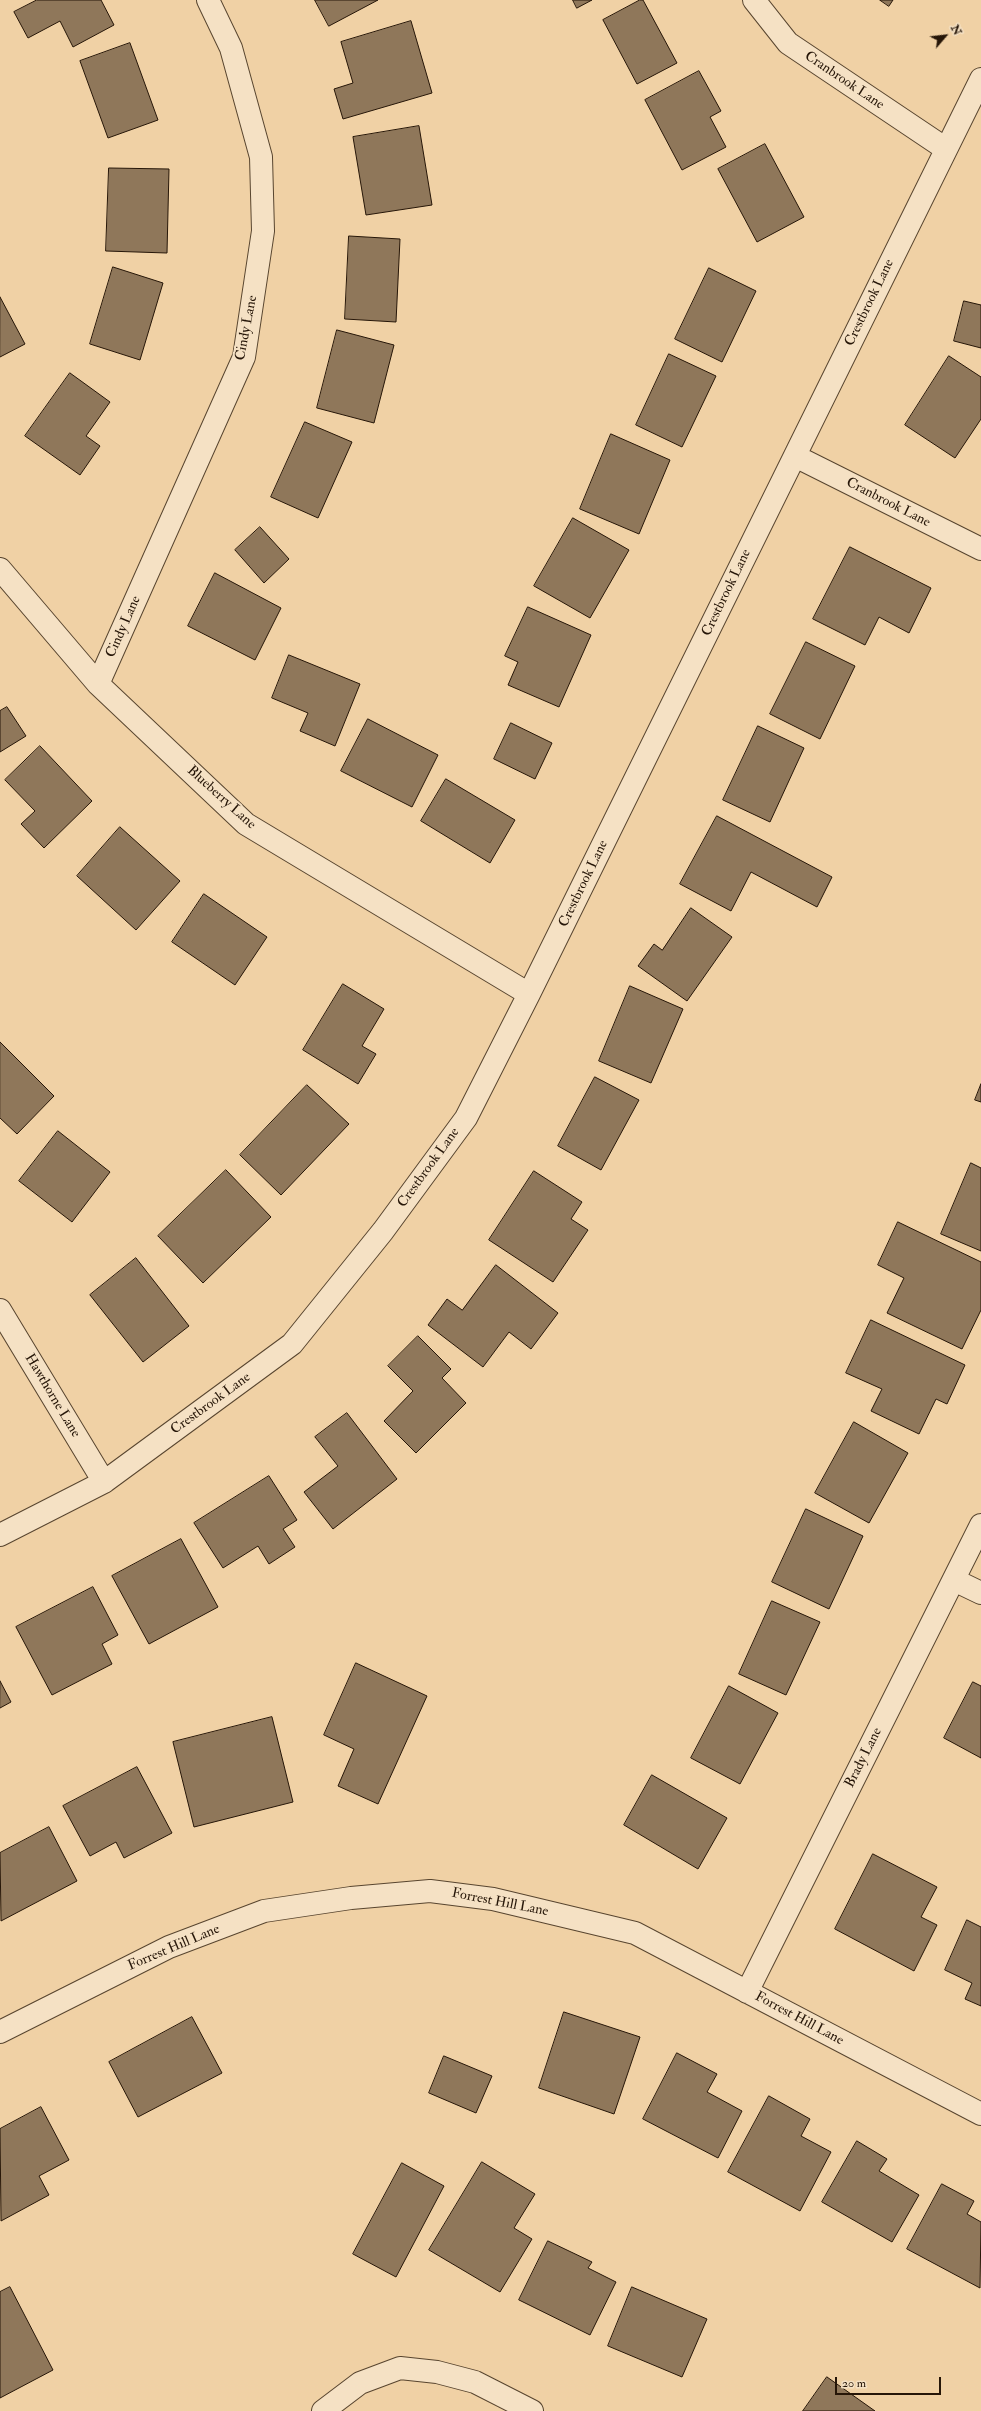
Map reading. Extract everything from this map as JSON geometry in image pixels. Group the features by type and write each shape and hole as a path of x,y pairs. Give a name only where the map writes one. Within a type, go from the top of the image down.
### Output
{"street":[{"name":"Cindy Lane","path":"98,684 244,357 263,232 261,157 231,48 208,0"},
{"name":"Cranbrook Lane","path":"754,0 788,43 946,149"},
{"name":"Crestbrook Lane","path":"0,1536 104,1482 292,1344 383,1231 466,1118 529,994 981,79"},
{"name":"Cranbrook Lane","path":"795,456 981,549"},
{"name":"Blueberry Lane","path":"0,569 98,684 246,824 529,994"},
{"name":"Hawthorne Lane","path":"0,1310 104,1482"},
{"name":"Brady Lane","path":"747,1992 981,1525"},
{"path":"954,1580 981,1593"},
{"name":"Forrest Hill Lane","path":"0,2032 169,1947 264,1911 351,1898 430,1891 493,1899 635,1933 981,2114"},
{"path":"323,2411 360,2383 400,2368 437,2372 475,2382 532,2411"}],"building":[{"path":"37,0 101,0 114,25 73,47 60,21 28,38 14,12"},
{"path":"315,0 378,0 329,26"},
{"path":"573,0 592,0 577,8"},
{"path":"640,0 643,0 677,63 637,84 603,20"},
{"path":"880,0 893,0 889,6"},
{"path":"411,21 432,93 343,119 334,89 353,83 341,42"},
{"path":"130,43 158,120 108,138 80,61"},
{"path":"699,71 721,111 710,117 726,147 682,170 645,100"},
{"path":"419,126 432,205 366,215 353,137"},
{"path":"765,144 804,217 757,242 718,169"},
{"path":"109,168 169,169 167,253 106,251"},
{"path":"349,236 400,239 396,322 345,319"},
{"path":"113,267 163,283 140,360 90,344"},
{"path":"709,268 756,291 722,362 675,339"},
{"path":"0,297 25,344 0,357"},
{"path":"964,301 981,305 981,348 954,341"},
{"path":"337,330 394,345 374,423 317,408"},
{"path":"669,354 716,376 682,447 636,425"},
{"path":"949,356 981,377 981,419 955,458 905,425"},
{"path":"70,373 110,402 86,436 100,446 80,475 25,436"},
{"path":"305,422 352,442 318,518 271,497"},
{"path":"611,434 670,460 639,534 580,509"},
{"path":"573,518 629,550 590,618 534,586"},
{"path":"260,527 289,559 264,583 235,550"},
{"path":"850,547 931,588 909,633 879,617 865,645 813,619"},
{"path":"215,573 281,608 255,660 188,626"},
{"path":"528,607 591,635 559,707 508,685 518,662 505,656"},
{"path":"806,642 855,666 820,739 770,714"},
{"path":"289,655 360,684 335,746 300,731 308,713 272,698"},
{"path":"7,707 26,736 0,752 0,711"},
{"path":"368,719 438,755 412,807 341,771"},
{"path":"511,723 552,743 535,779 494,759"},
{"path":"758,726 804,748 770,822 723,800"},
{"path":"40,746 92,801 44,848 21,824 35,811 5,780"},
{"path":"446,779 515,820 490,863 421,821"},
{"path":"717,816 832,877 817,907 751,872 731,911 680,884"},
{"path":"120,827 180,881 136,930 77,876"},
{"path":"204,894 267,937 235,985 172,942"},
{"path":"691,908 732,937 687,1001 638,966 654,944 662,950"},
{"path":"343,984 384,1009 362,1046 376,1054 358,1084 303,1050"},
{"path":"630,986 683,1009 651,1083 599,1061"},
{"path":"0,1042 54,1096 17,1134 0,1118"},
{"path":"595,1077 639,1100 601,1170 558,1146"},
{"path":"981,1084 981,1102 975,1100"},
{"path":"307,1085 349,1124 281,1195 240,1155"},
{"path":"58,1131 110,1172 72,1222 19,1181"},
{"path":"971,1163 981,1168 981,1251 941,1234"},
{"path":"226,1170 271,1217 203,1283 158,1236"},
{"path":"534,1171 582,1202 571,1219 588,1230 553,1282 489,1240"},
{"path":"898,1222 981,1262 981,1310 962,1349 887,1313 904,1278 878,1265"},
{"path":"136,1258 189,1326 143,1362 90,1295"},
{"path":"496,1265 558,1313 531,1349 509,1332 483,1367 428,1325 447,1299 462,1310"},
{"path":"871,1320 965,1365 947,1404 936,1399 919,1434 871,1411 882,1389 846,1373"},
{"path":"418,1336 451,1369 442,1378 466,1403 416,1453 384,1421 413,1391 388,1366"},
{"path":"347,1413 397,1479 333,1529 304,1492 338,1466 315,1437"},
{"path":"854,1422 908,1453 869,1523 815,1493"},
{"path":"269,1476 297,1520 283,1529 295,1547 269,1564 258,1546 223,1568 194,1523"},
{"path":"806,1509 863,1536 829,1609 772,1582"},
{"path":"181,1539 218,1607 149,1644 112,1576"},
{"path":"93,1587 118,1635 102,1644 112,1664 52,1695 16,1627"},
{"path":"772,1601 820,1622 786,1695 739,1674"},
{"path":"356,1663 427,1696 378,1804 338,1786 354,1749 324,1735"},
{"path":"0,1681 11,1702 0,1708"},
{"path":"973,1682 981,1686 981,1758 944,1738"},
{"path":"729,1686 778,1713 740,1784 691,1758"},
{"path":"272,1717 293,1802 194,1827 173,1742"},
{"path":"137,1767 172,1833 124,1858 116,1842 90,1856 63,1806"},
{"path":"652,1775 727,1818 698,1869 624,1825"},
{"path":"49,1827 77,1881 1,1921 0,1853"},
{"path":"873,1854 937,1887 921,1917 937,1925 914,1971 835,1929"},
{"path":"967,1920 981,1927 981,2006 965,1999 972,1983 945,1970"},
{"path":"564,2012 640,2037 614,2114 539,2088"},
{"path":"192,2017 222,2073 138,2117 109,2062"},
{"path":"677,2053 717,2074 707,2092 742,2111 718,2158 643,2119"},
{"path":"444,2056 492,2076 476,2113 429,2093"},
{"path":"769,2096 810,2119 801,2136 831,2152 800,2211 728,2172"},
{"path":"41,2107 69,2160 39,2176 49,2195 1,2221 0,2129"},
{"path":"857,2141 887,2159 879,2171 919,2195 892,2242 822,2202"},
{"path":"482,2162 535,2194 514,2228 532,2239 500,2292 429,2250"},
{"path":"402,2163 444,2186 396,2277 353,2254"},
{"path":"942,2184 974,2201 967,2214 981,2222 980,2288 907,2249"},
{"path":"548,2241 592,2262 588,2268 616,2282 590,2335 519,2300"},
{"path":"10,2287 53,2370 0,2398 0,2292"},
{"path":"632,2287 707,2319 682,2377 608,2346"},
{"path":"827,2377 875,2411 803,2411"}]}
